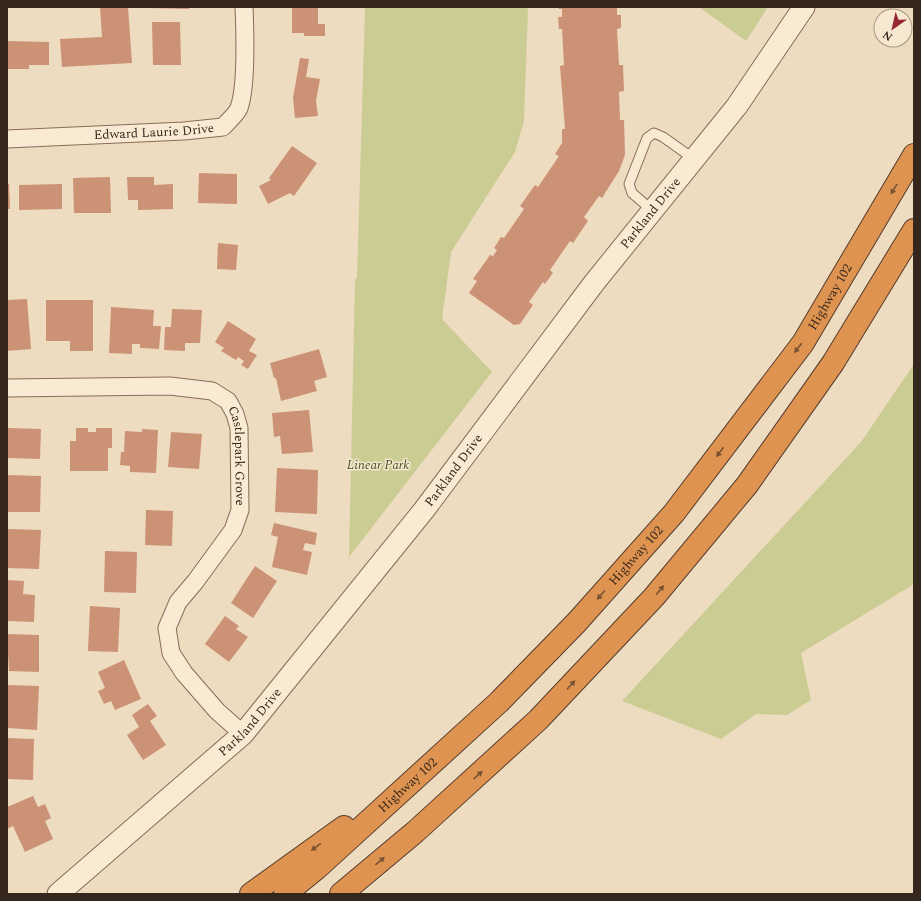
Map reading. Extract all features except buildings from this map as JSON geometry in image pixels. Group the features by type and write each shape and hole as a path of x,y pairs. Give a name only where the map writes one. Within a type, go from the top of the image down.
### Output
{"highway":[{"name":"Highway 102","path":"286,894 317,868 427,766 499,702 566,634 674,513 803,343 914,155"},
{"path":"345,891 415,832 538,720 654,597 747,485 833,363 914,230"},
{"path":"251,894 427,766"}],"street":[{"name":"Edward Laurie Drive","path":"7,139 223,127 238,109 243,88 245,31 244,7"},
{"name":"Parkland Drive","path":"58,894 243,734 424,510 594,283 737,106 804,7"},
{"name":"Castlepark Grove","path":"7,388 170,386 212,391 228,401 235,414 239,428 240,510 233,530 196,582 178,602 167,628 171,653 184,673 217,711 243,734"}],"lane":[{"path":"652,211 632,193 628,184 647,138 654,133 663,137 694,159"}],"green space":[{"name":"Linear Park","path":"365,7 528,7 524,121 515,152 451,252 442,319 492,372 349,557 355,279 357,278"},
{"path":"699,7 768,7 746,41"},
{"path":"914,364 914,584 801,653 811,700 787,715 756,714 721,739 622,701 861,442"}]}
